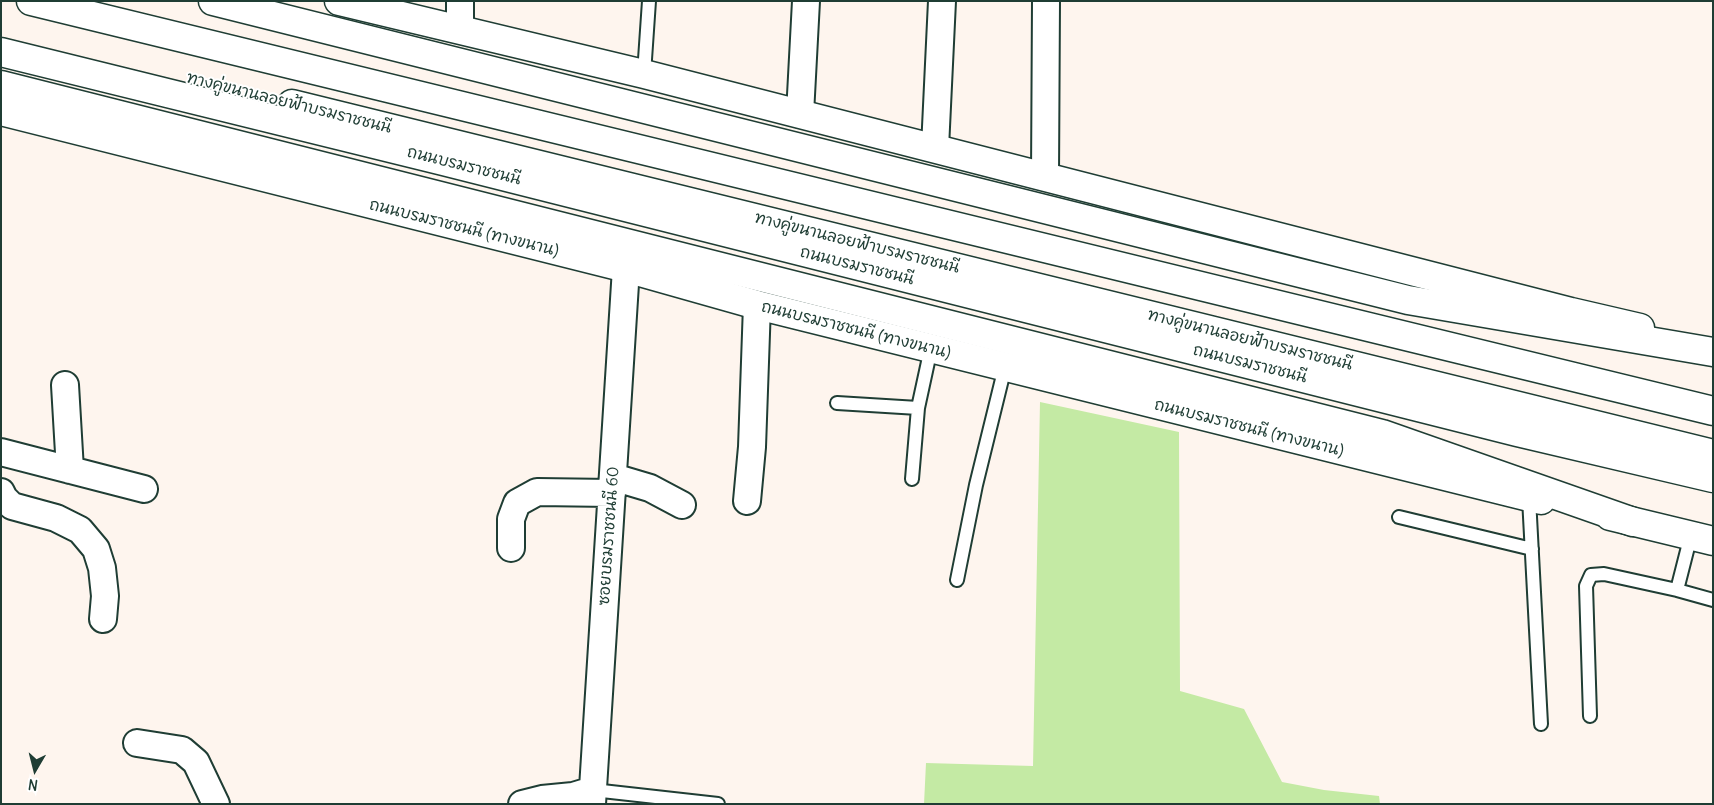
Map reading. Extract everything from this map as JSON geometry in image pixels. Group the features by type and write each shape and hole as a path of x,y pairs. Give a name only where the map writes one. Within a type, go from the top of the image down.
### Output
{"main road":[{"path":"31,1 1713,411"},
{"path":"98,1 1713,397"},
{"path":"213,1 1408,300 1713,352"},
{"path":"339,1 368,5 644,74 1571,312 1713,344"},
{"name":"ทางคู่ขนานลอยฟ้าบรมราชชนนี","path":"1,33 1713,454"},
{"name":"ถนนบรมราชชนนี","path":"1,52 453,163 1517,432 1713,478"},
{"path":"1,85 954,324 1382,434 1633,522"},
{"name":"ถนนบรมราชชนนี (ทางขนาน)","path":"1,111 626,268 757,305 1529,498 1702,538"}],"street":[{"path":"460,1 460,29"},
{"path":"800,114 806,1"},
{"path":"935,148 942,1"},
{"path":"1045,176 1046,1"},
{"name":"ซอยบรมราชชนนี 60","path":"592,797 626,268"},
{"path":"746,501 752,447 757,305"},
{"path":"65,385 70,470"},
{"path":"2,461 70,470 144,489"},
{"path":"511,548 511,519 517,503 537,492 612,485 650,488 682,505"},
{"path":"1,492 12,506 56,518 80,530 96,549 102,568 105,596 103,619"},
{"path":"137,743 182,750 196,762 216,804"},
{"path":"522,804 542,799 573,796 592,797"}],"lane":[{"path":"644,74 649,1"},
{"path":"912,480 918,408 931,348"},
{"path":"957,580 976,485 1005,367"},
{"path":"838,403 918,408"},
{"path":"1529,498 1541,724"},
{"path":"1399,517 1532,549"},
{"path":"1676,590 1702,538"},
{"path":"1590,716 1586,586 1591,575 1604,574 1713,600"},
{"path":"592,797 718,804"}],"green space":[{"path":"1040,402 1179,432 1180,691 1244,709 1282,782 1324,790 1379,796 1380,804 924,804 926,763 1033,766"}]}
